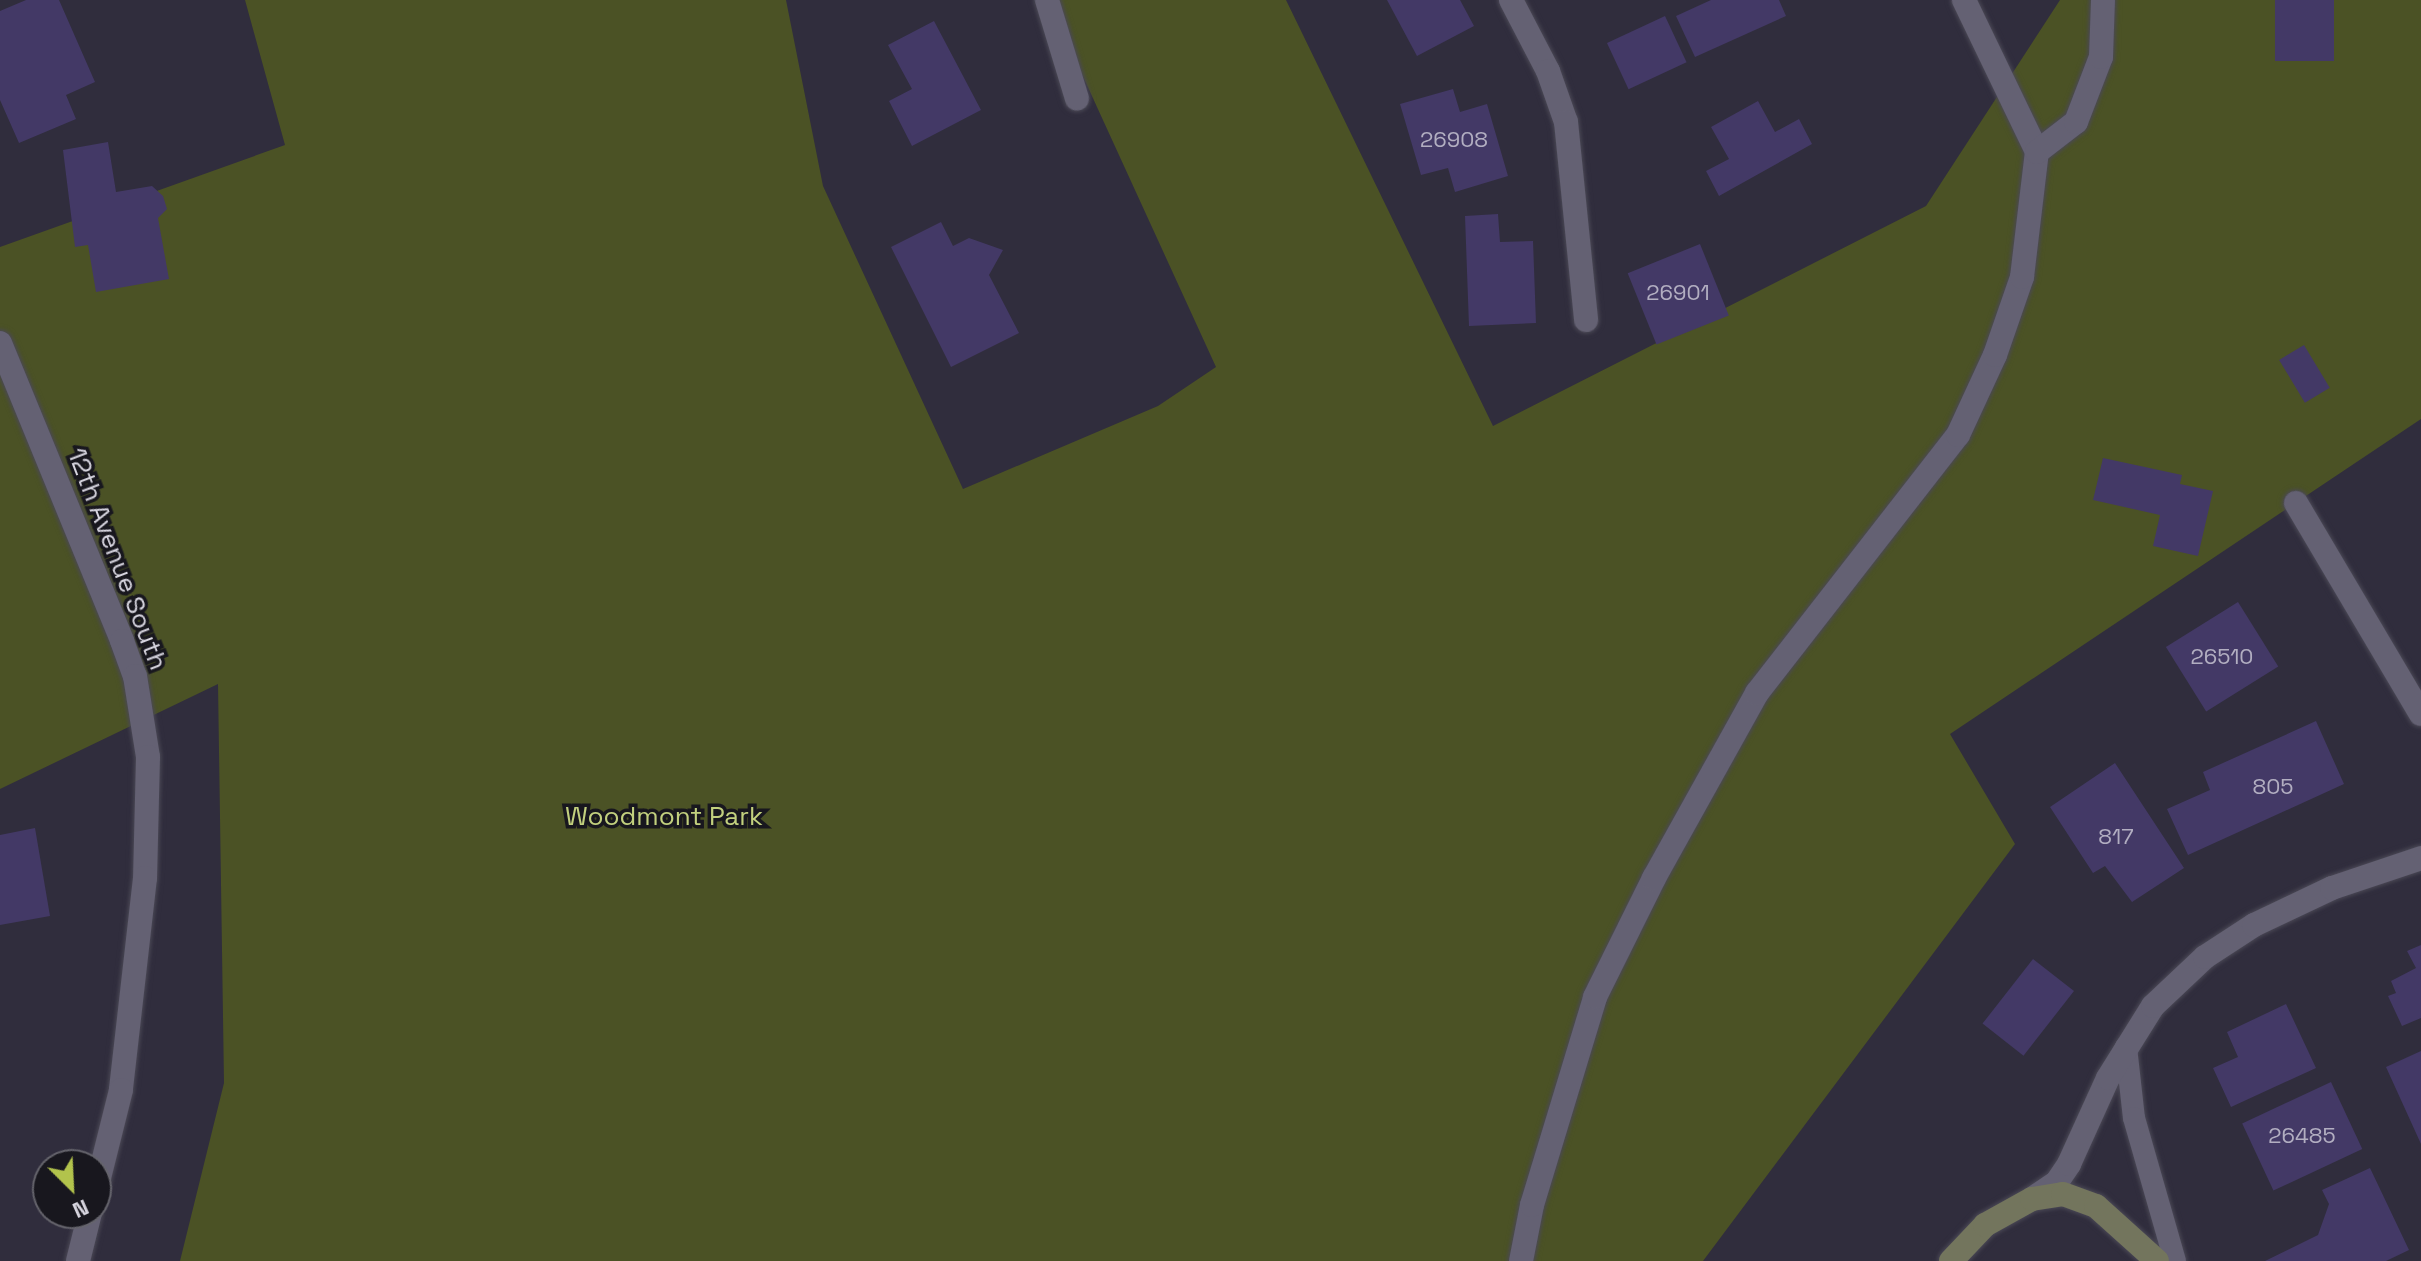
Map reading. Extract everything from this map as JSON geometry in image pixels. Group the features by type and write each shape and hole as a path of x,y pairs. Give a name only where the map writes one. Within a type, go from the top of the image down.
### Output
{"main road":[{"path":"1951,1261 1985,1225 2032,1199 2063,1194 2096,1206 2157,1261"}],"street":[{"path":"1047,0 1077,99"},
{"path":"1511,0 1548,71 1566,122 1586,320"},
{"path":"1521,1261 1532,1205 1595,997 1654,878 1757,693 1958,435 1995,355 2022,277 2037,152 1964,0"},
{"path":"2037,152 2076,122 2101,57 2103,0"},
{"name":"12th Avenue South","path":"0,343 122,641 142,716 149,792 145,878 121,1090 106,1149"},
{"path":"2296,503 2421,714"},
{"path":"2032,1199 2057,1182 2069,1164 2126,1047 2153,1006 2205,957 2254,925 2332,888 2421,858"},
{"path":"78,1261 86,1229"}],"lane":[{"path":"2126,1047 2134,1118 2175,1261"}],"green space":[{"name":"Woodmont Park","path":"245,0 786,0 823,186 963,489 1158,406 1216,367 1048,0 1286,0 1493,426 1926,206 2060,0 2421,0 2421,419 1950,734 2015,844 1703,1261 180,1261 224,1083 218,684 0,789 0,247 285,145"}],"building":[{"path":"26,0 59,0 95,82 66,95 76,119 19,143 0,100 0,11"},
{"path":"1387,0 1460,0 1474,26 1417,56"},
{"path":"1711,0 1779,0 1786,16 1695,57 1676,16"},
{"path":"2275,0 2334,0 2334,61 2275,61"},
{"path":"1665,16 1687,62 1629,89 1607,43"},
{"path":"934,21 981,110 912,146 889,101 912,89 888,45"},
{"path":"1453,89 1460,112 1487,104 1508,176 1455,192 1448,168 1421,175 1400,104"},
{"path":"1758,101 1775,132 1799,119 1812,144 1719,196 1706,171 1729,159 1711,127"},
{"path":"108,142 116,192 152,186 163,196 167,209 158,218 169,279 96,292 88,245 75,247 63,150"},
{"path":"1498,214 1500,242 1533,241 1536,323 1469,326 1465,216"},
{"path":"941,222 953,246 969,238 1003,250 989,275 1019,333 951,367 891,247"},
{"path":"1700,244 1729,315 1657,345 1628,273"},
{"path":"2304,345 2330,388 2305,403 2279,360"},
{"path":"2103,458 2182,475 2180,484 2213,491 2198,556 2153,546 2160,515 2093,500"},
{"path":"2238,602 2278,666 2206,711 2166,647"},
{"path":"2316,721 2344,784 2188,855 2167,809 2210,790 2203,772"},
{"path":"2115,763 2184,868 2132,902 2105,866 2093,873 2050,807"},
{"path":"35,828 50,916 0,925 0,835"},
{"path":"2421,945 2421,1018 2402,1026 2388,996 2396,993 2391,981 2416,968 2407,951"},
{"path":"2033,959 2074,991 2023,1056 1983,1024"},
{"path":"2286,1004 2316,1068 2231,1107 2213,1068 2238,1057 2227,1032"},
{"path":"2421,1051 2421,1144 2386,1067"},
{"path":"2331,1082 2362,1149 2273,1190 2242,1123"},
{"path":"2370,1168 2409,1250 2386,1261 2265,1261 2318,1235 2329,1204 2322,1190"}]}
